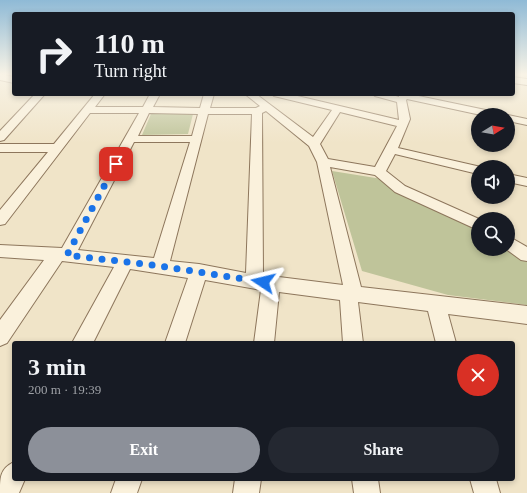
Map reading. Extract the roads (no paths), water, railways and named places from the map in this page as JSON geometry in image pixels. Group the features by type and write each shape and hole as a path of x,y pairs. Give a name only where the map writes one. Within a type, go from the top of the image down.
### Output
{"street":[{"path":"0,138 37,97"},
{"path":"0,220 98,97"},
{"path":"0,336 62,255 131,139 153,97"},
{"path":"160,266 208,97"},
{"path":"252,97 262,109 314,144 323,162 351,293 353,341"},
{"path":"290,97 402,124"},
{"path":"379,172 392,150 405,119 403,97"},
{"path":"408,97 471,110"},
{"path":"314,144 338,108"},
{"path":"88,110 262,109"},
{"path":"262,109 264,341"},
{"path":"515,119 527,122"},
{"path":"0,122 11,126"},
{"path":"131,139 196,139"},
{"path":"0,148 57,148"},
{"path":"392,150 471,168"},
{"path":"323,162 379,172 400,188 471,222"},
{"path":"515,179 527,182"},
{"path":"515,247 527,255"},
{"path":"0,251 62,255 160,266 263,282 526,318"},
{"path":"83,341 124,262"},
{"path":"176,341 199,271"},
{"path":"436,305 445,341"},
{"path":"5,493 12,479"},
{"path":"124,493 128,481"},
{"path":"246,493 248,481"},
{"path":"365,481 367,493"},
{"path":"484,481 487,493"}]}
